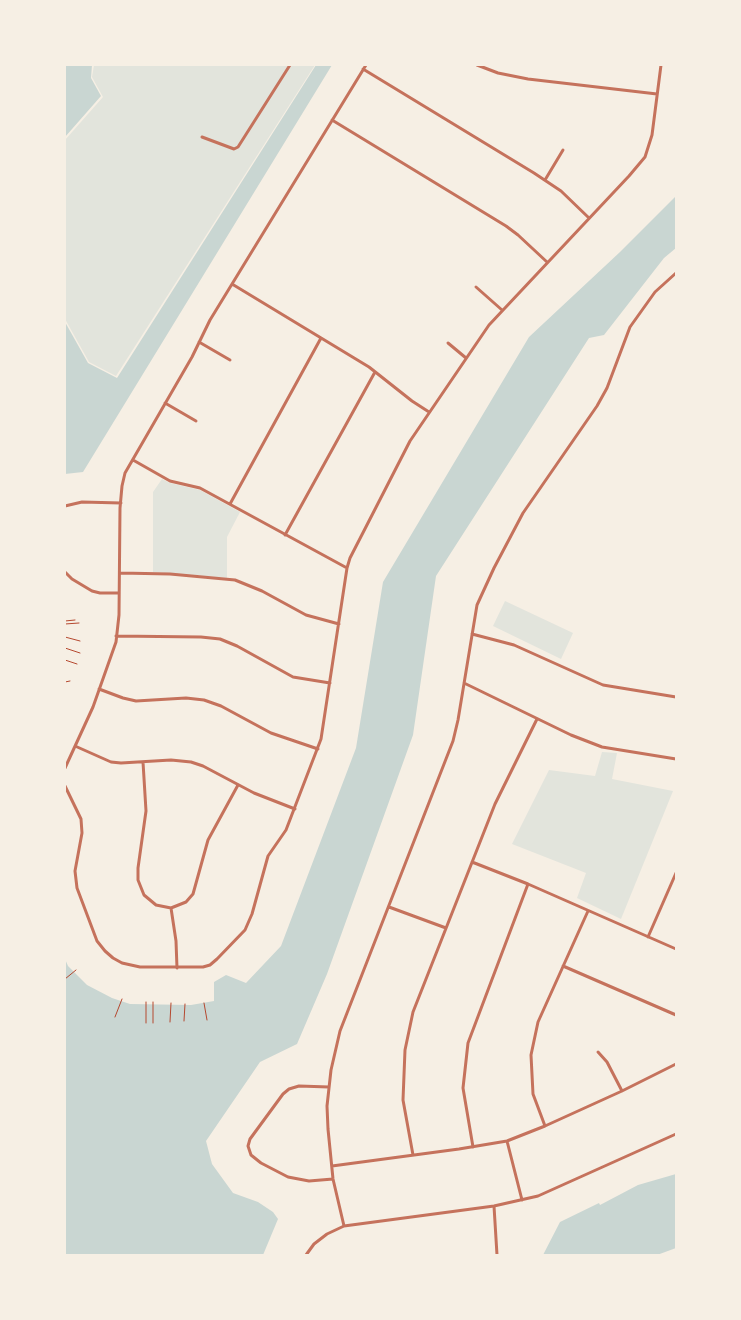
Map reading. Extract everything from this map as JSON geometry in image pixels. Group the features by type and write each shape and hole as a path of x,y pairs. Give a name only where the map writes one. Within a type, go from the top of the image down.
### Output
{"street":[{"path":"202,137 234,150 238,147 290,65"},
{"path":"477,65 498,72 528,78 657,94"},
{"path":"65,786 81,819 82,833 75,882 97,941 113,958 131,966 198,968 210,965 245,930 252,914 268,856 286,830 321,739 346,568 358,541 410,442 489,325 645,157 652,135 660,65"},
{"path":"65,768 99,689 112,654 116,636 123,482 133,460 210,320 365,67 545,180 561,191 589,218"},
{"path":"332,120 506,226 547,262"},
{"path":"545,180 563,150"},
{"path":"344,1226 333,1178 328,1129 331,1070 340,1031 453,741 480,596 523,513 600,400 614,371 630,327 655,292 676,273"},
{"path":"232,284 375,372 412,401 430,412"},
{"path":"476,287 502,310"},
{"path":"230,504 322,338"},
{"path":"199,342 230,360"},
{"path":"448,343 466,358"},
{"path":"285,535 375,372"},
{"path":"165,403 196,421"},
{"path":"133,460 164,478 200,488 346,568"},
{"path":"65,506 82,502 121,503"},
{"path":"65,572 72,579 92,590 100,593 119,593"},
{"path":"120,573 170,574 235,580 262,591 306,614 339,624"},
{"path":"472,634 514,645 603,685 676,697"},
{"path":"116,636 201,637 220,640 237,646 293,676 330,683"},
{"path":"464,683 536,719 602,748 676,759"},
{"path":"99,689 136,701 186,698 204,700 221,706 271,733 318,749"},
{"path":"413,1155 403,1100 404,1050 413,1012 494,804 536,719"},
{"path":"75,746 111,762 171,760 191,762 203,766 254,793 295,809"},
{"path":"143,762 146,811 138,880 141,890 148,900 156,905 172,908 186,902 193,894 208,840 238,785"},
{"path":"472,862 528,884 676,949"},
{"path":"648,937 674,883 676,873"},
{"path":"473,1147 463,1088 468,1043 528,884"},
{"path":"389,907 446,928"},
{"path":"172,908 177,968"},
{"path":"544,1126 533,1094 531,1055 538,1022 588,910"},
{"path":"563,966 676,1015"},
{"path":"598,1052 607,1062 622,1091"},
{"path":"332,1166 473,1147 507,1140 544,1126 622,1091 676,1064"},
{"path":"329,1087 299,1086 289,1089 283,1094 250,1139 248,1146 252,1155 261,1163 288,1177 309,1181 333,1178"},
{"path":"306,1255 314,1244 326,1234 344,1226 494,1206 522,1200 558,1188 676,1134"},
{"path":"507,1140 522,1200"},
{"path":"494,1206 496,1255"}],"path":[{"path":"65,621 74,620"},
{"path":"65,624 79,623"},
{"path":"65,637 80,641"},
{"path":"65,648 80,653"},
{"path":"65,660 78,664"},
{"path":"65,682 70,682"},
{"path":"65,979 76,970"},
{"path":"115,1017 122,999"},
{"path":"146,1002 146,1023"},
{"path":"152,1023 153,1002"},
{"path":"170,1022 171,1003"},
{"path":"204,1003 207,1020"},
{"path":"184,1022 185,1004"}],"shaded area":[{"path":"65,65 92,65 91,78 101,96 65,137"},
{"path":"94,65 315,65 116,376 89,362 65,319 65,140 103,97 92,77"},
{"path":"316,65 332,65 83,472 65,474 65,322 88,363 117,378"},
{"path":"676,196 676,248 664,258 604,335 589,338 436,576 413,735 327,974 297,1044 260,1062 206,1141 212,1164 233,1193 258,1202 273,1212 278,1219 263,1255 65,1255 65,959 68,966 87,985 112,998 130,1004 191,1005 214,1001 214,982 226,975 246,983 281,946 356,748 383,582 529,337 620,252"},
{"path":"162,479 170,483 200,490 240,512 227,537 227,578 153,572 153,492"},
{"path":"505,601 573,633 561,659 493,626"},
{"path":"602,752 617,753 612,779 673,791 621,919 577,898 586,873 512,844 549,770 595,776"},
{"path":"676,1174 676,1248 657,1255 543,1255 560,1222 599,1203 600,1205 638,1185"}]}
